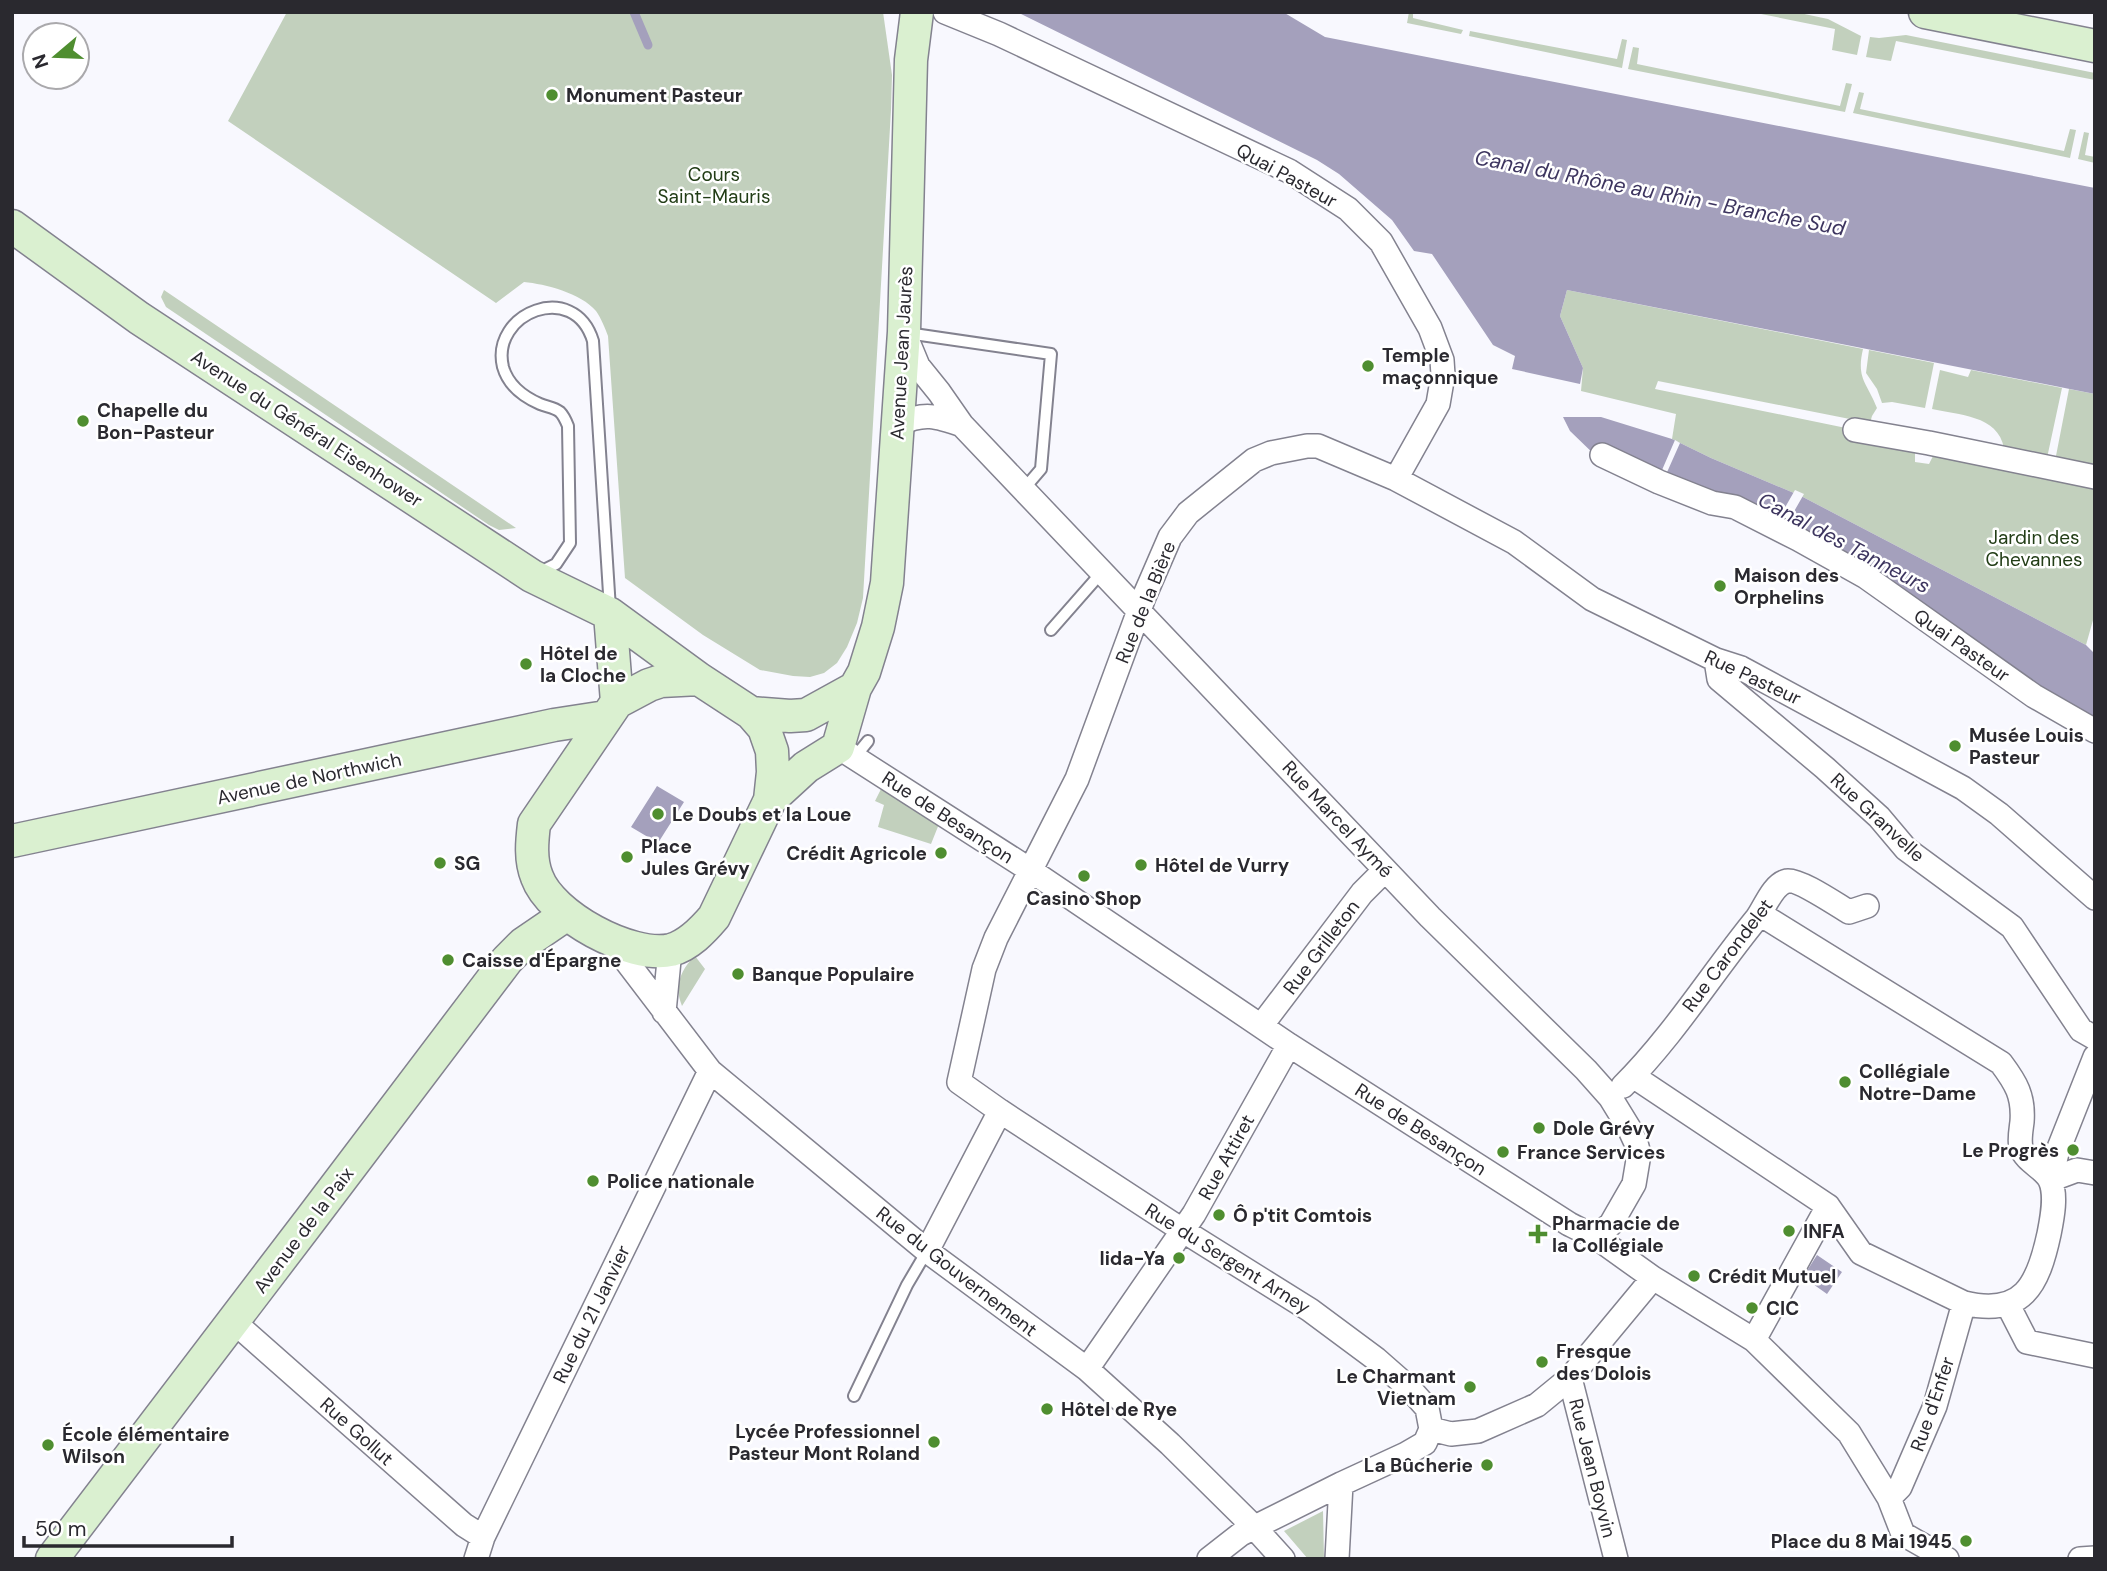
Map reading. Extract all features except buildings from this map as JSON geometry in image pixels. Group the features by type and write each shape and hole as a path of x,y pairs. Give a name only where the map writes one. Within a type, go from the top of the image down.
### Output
{"main road":[{"name":"Avenue Jean Jaurès","path":"853,748 855,688 872,649 884,603 899,424 911,60 917,12"},
{"path":"1925,12 2095,46"},
{"name":"Avenue du Général Eisenhower","path":"12,226 139,318 532,576 610,614 699,679"},
{"path":"610,614 611,709"},
{"path":"771,800 772,751 764,728 751,713 699,679 661,681 632,692 611,709 534,824 532,846 537,878 555,904 611,940 643,951 670,950 692,938 714,917 771,800 806,768 853,748"},
{"path":"751,713 806,715 855,688"},
{"name":"Avenue de Northwich","path":"12,841 554,725 611,709"},
{"name":"Avenue de la Paix","path":"52,1559 507,960 523,944 567,914"}],"street":[{"name":"Quai Pasteur","path":"945,12 999,34 1289,172 1348,209 1381,242 1430,328 1440,352 1443,375 1438,404 1396,479"},
{"name":"Rue Marcel Aymé","path":"904,332 918,366 962,425 1430,917 1586,1070 1610,1097 1629,1128 1639,1154 1634,1184 1611,1224 1600,1233"},
{"path":"899,424 915,417 937,417 962,425"},
{"path":"1855,430 2095,477"},
{"name":"Rue de la Bière","path":"1000,1111 959,1082 984,969 996,939 1077,779 1145,593 1170,537 1188,513 1254,460 1270,453 1318,446 1396,479"},
{"name":"Quai Pasteur","path":"1602,455 1712,503 1735,507 1866,577 2034,696 2095,731"},
{"name":"Rue Pasteur","path":"1396,479 1514,542 1592,599 1716,660 1741,668 1963,789 1999,814 2095,898"},
{"name":"Rue Granvelle","path":"1716,660 1719,679 1834,776 1879,817 1906,849 2012,927 2081,1030 2095,1038"},
{"name":"Rue de Besançon","path":"853,748 1289,1045 1569,1224 1585,1232 1600,1233 1604,1243 1653,1278 1754,1340 1849,1433 1889,1498 1903,1534 1947,1559"},
{"name":"Rue Grilleton","path":"1261,1026 1362,893 1385,870"},
{"name":"Rue Carondelet","path":"1610,1097 1652,1055 1760,914 1778,885 1788,881 1798,883 1849,912 1867,906"},
{"path":"1760,914 2001,1063 2016,1083 2023,1107 2020,1145 2024,1154 2050,1180"},
{"name":"Rue du Gouvernement","path":"611,940 710,1071 927,1251 1087,1370 1170,1444 1283,1559"},
{"path":"664,1012 670,950"},
{"name":"Rue Attiret","path":"1087,1370 1194,1214 1289,1045"},
{"path":"1633,1076 1828,1206 1861,1253 1964,1303 1978,1306 2008,1305 2022,1296 2036,1279 2045,1253 2054,1210 2050,1180 2057,1153 2095,1057"},
{"name":"Rue du 21 Janvier","path":"476,1559 483,1536 710,1071"},
{"path":"927,1251 1000,1111"},
{"name":"Rue du Sergent Arney","path":"1000,1111 1310,1310 1376,1359 1409,1388 1427,1408 1431,1429"},
{"path":"2050,1180 2077,1170 2095,1173"},
{"path":"1754,1340 1828,1206"},
{"path":"1209,1559 1254,1527 1425,1443 1431,1429 1451,1434 1478,1431 1537,1405 1570,1377 1653,1278"},
{"name":"Rue d'Enfer","path":"1889,1498 1900,1487 1935,1406 1964,1303"},
{"path":"2008,1305 2027,1342 2095,1356"},
{"name":"Rue Gollut","path":"234,1322 464,1525 483,1536"},
{"name":"Rue Jean Boyvin","path":"1570,1377 1616,1559"},
{"path":"1337,1559 1341,1484"},
{"path":"2080,1559 2095,1558"}],"lane":[{"path":"532,576 556,564 570,543 568,426 563,414 523,395 509,381 503,366 502,348 510,330 521,317 540,309 556,307 579,315 589,327 593,341 610,614"},
{"path":"904,332 1051,354 1041,470 1023,490"},
{"path":"1051,630 1102,572"},
{"path":"854,1396 907,1285 927,1251"}],"green space":[{"name":"Cours Saint-Mauris","path":"287,12 883,12 892,75 891,110 863,598 857,623 837,663 824,673 810,677 760,670 703,635 625,578 608,336 598,314 589,305 562,290 524,282 496,303 228,121"},
{"path":"1409,12 1413,12 1413,18 1463,30 1461,34 1407,23"},
{"path":"1751,12 1795,12 1828,19 1861,36 1857,55 1832,50 1835,29"},
{"path":"1470,31 1617,59 1622,39 1627,40 1622,68 1469,36"},
{"path":"1906,35 2095,73 2095,80 1896,41 1891,61 1866,57 1870,37"},
{"path":"1633,47 1639,48 1637,64 1840,106 1846,83 1852,84 1845,112 1628,69"},
{"path":"1859,92 1864,93 1860,109 2064,151 2070,129 2076,130 2070,158 1853,113"},
{"path":"2084,132 2089,133 2085,155 2095,157 2095,163 2078,159"},
{"path":"164,290 516,528 499,530 489,525 166,307 161,297"},
{"name":"Jardin des Chevannes","path":"1567,290 1863,349 1862,374 1877,408 1870,423 1658,381 1655,389 1846,428 1915,450 1915,462 1929,464 1934,454 2095,485 2095,613 2086,645 1801,496 1672,439 1676,414 1581,391 1583,368 1560,316"},
{"path":"1869,350 1934,363 1925,408 1892,402 1882,403 1877,389 1866,373"},
{"path":"1940,370 1968,377 1971,370 2062,388 2047,458 2004,448 1994,429 1976,418 1932,409"},
{"path":"2069,389 2095,394 2095,469 2055,461"},
{"path":"881,789 939,824 931,844 878,827 884,805 875,801"},
{"path":"695,956 705,969 682,1006 680,979"},
{"path":"1323,1511 1324,1559 1308,1559 1284,1531"}],"water":[{"name":"Canal du Rhône au Rhin - Branche Sud","path":"1017,12 1283,12 1325,37 2095,188 2095,394 1567,290 1560,316 1583,368 1580,384 1512,369 1515,356 1493,345 1432,254 1414,251 1392,220 1339,174 1317,160"},
{"name":"Canal des Tanneurs","path":"1563,417 1601,417 1672,439 1801,496 2086,645 2095,654 2095,723 1869,573 1599,459 1570,431"},
{"path":"657,786 684,802 658,843 631,827"},
{"path":"1817,1255 1842,1272 1827,1294 1803,1277"}],"pier":[{"path":"1675,440 1680,443 1664,479 1659,477"},
{"path":"1795,490 1804,494 1784,529 1775,525"}],"waterway":[{"path":"634,12 648,45"}],"place":[{"name":"Monument Pasteur","path":"552,95"},
{"name":"Temple maçonnique","path":"1368,366"},
{"name":"Chapelle du Bon-Pasteur","path":"83,421"},
{"name":"Maison des Orphelins","path":"1720,586"},
{"name":"Hôtel de la Cloche","path":"526,664"},
{"name":"Musée Louis Pasteur","path":"1955,746"},
{"name":"Le Doubs et la Loue","path":"658,814"},
{"name":"Crédit Agricole","path":"941,853"},
{"name":"Place Jules Grévy","path":"627,857"},
{"name":"SG","path":"440,863"},
{"name":"Hôtel de Vurry","path":"1141,865"},
{"name":"Casino Shop","path":"1084,876"},
{"name":"Caisse d'Épargne","path":"448,960"},
{"name":"Banque Populaire","path":"738,974"},
{"name":"Collégiale Notre-Dame","path":"1845,1082"},
{"name":"Dole Grévy","path":"1539,1128"},
{"name":"Le Progrès","path":"2073,1150"},
{"name":"France Services","path":"1503,1152"},
{"name":"Police nationale","path":"593,1181"},
{"name":"Ô p'tit Comtois","path":"1219,1215"},
{"name":"INFA","path":"1789,1231"},
{"name":"Pharmacie de la Collégiale","path":"1538,1234"},
{"name":"Iida-Ya","path":"1179,1258"},
{"name":"Crédit Mutuel","path":"1694,1276"},
{"name":"CIC","path":"1752,1308"},
{"name":"Fresque des Dolois","path":"1542,1362"},
{"name":"Le Charmant Vietnam","path":"1470,1387"},
{"name":"Hôtel de Rye","path":"1047,1409"},
{"name":"Lycée Professionnel Pasteur Mont Roland","path":"934,1442"},
{"name":"École élémentaire Wilson","path":"48,1445"},
{"name":"La Bûcherie","path":"1487,1465"},
{"name":"Place du 8 Mai 1945","path":"1966,1541"}]}
